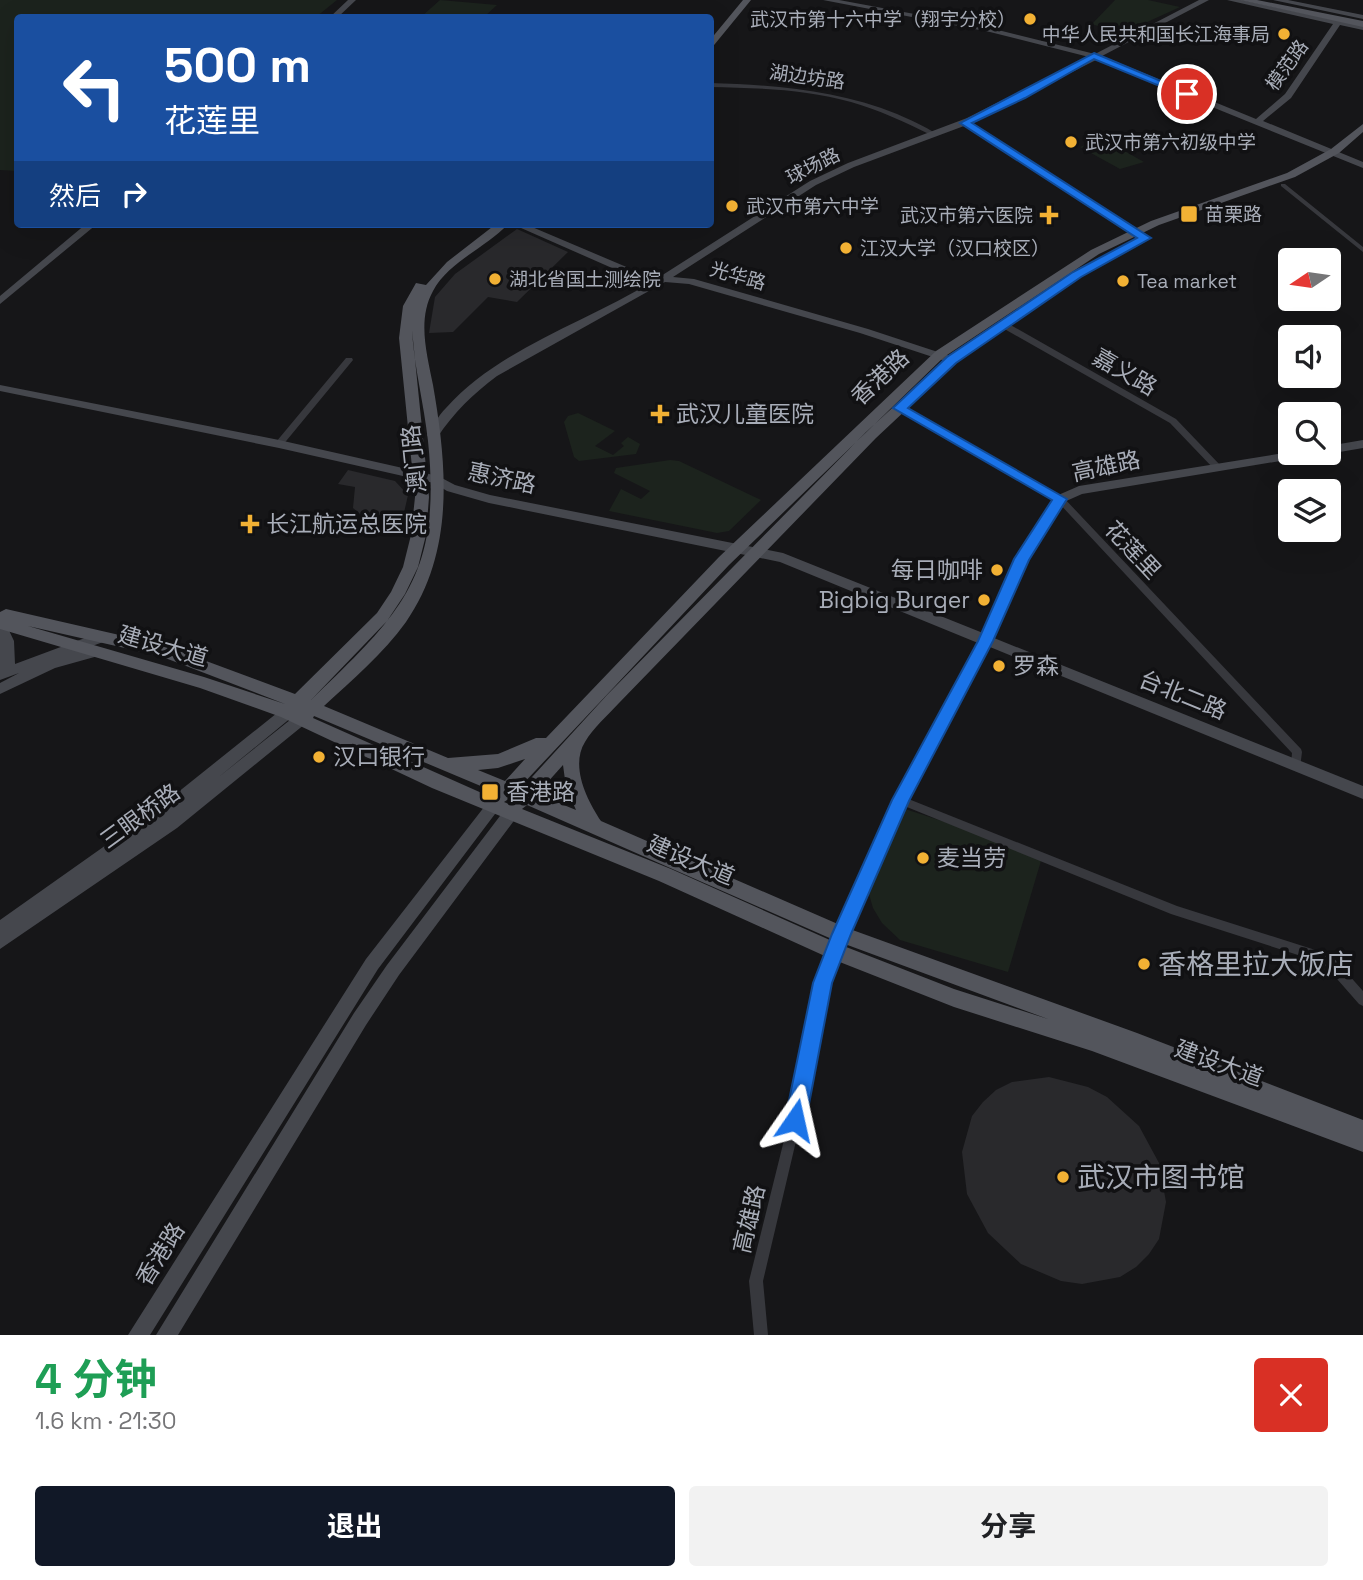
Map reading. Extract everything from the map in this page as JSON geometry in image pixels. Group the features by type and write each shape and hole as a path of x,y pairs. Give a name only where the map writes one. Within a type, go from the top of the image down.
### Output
{"main road":[{"path":"714,30 737,0"},
{"path":"714,42 747,0"},
{"path":"1252,1 1363,23"},
{"name":"香港路","path":"493,806 559,733 739,547 946,357 1066,269 1140,235 1338,155 1363,127"},
{"name":"香港路","path":"511,813 613,699 802,508 832,473 899,408 946,357 1004,325 1140,235 1283,185 1363,140"},
{"name":"澳门路","path":"299,711 377,624 404,586 412,566 421,519 421,477 405,338 409,306 416,290 427,276 486,228"},
{"name":"澳门路","path":"299,711 368,655 399,621 423,579 435,534 439,505 433,435 418,349 421,305 428,289 443,273 498,228"},
{"name":"建设大道","path":"0,613 90,645 299,711 506,789 595,825 954,998 1092,1042 1363,1142"},
{"name":"建设大道","path":"0,625 90,645"},
{"name":"建设大道","path":"299,711 438,783 665,875 838,942 1137,1042 1363,1130"},
{"path":"443,765 494,764 512,759 559,733"},
{"path":"575,743 570,759 573,785 595,825"}],"street":[{"path":"336,14 352,0"},
{"path":"827,0 990,30 1094,56 1363,165"},
{"name":"球场路","path":"433,435 457,401 494,371 588,323 665,278 814,183 965,123 1205,0"},
{"path":"1231,0 1338,23 1363,23"},
{"path":"1277,0 1363,23"},
{"name":"模范路","path":"1257,122 1288,96 1338,23"},
{"name":"湖边坊路","path":"714,85 789,88 840,95 912,122 933,134"},
{"path":"965,123 1140,235"},
{"path":"1283,185 1363,250"},
{"path":"0,301 87,228"},
{"name":"光华路","path":"526,228 641,277 690,281 946,357"},
{"name":"嘉义路","path":"1004,325 1173,421 1217,467"},
{"path":"279,444 349,360"},
{"name":"惠济路","path":"0,388 279,444 438,480 451,488 489,499 758,551 783,558 986,641"},
{"name":"花莲里","path":"899,408 1060,499 1297,752 1296,765"},
{"path":"1341,448 1363,444"},
{"name":"高雄路","path":"761,1335 755,1281 795,1120 823,983 838,942 901,800 986,641 1022,559 1060,499 1079,490 1278,457"},
{"path":"0,625 4,629 9,649 4,673 90,645"},
{"name":"台北二路","path":"986,641 1363,793"},
{"path":"0,689 90,645"},
{"name":"三眼桥路","path":"0,929 162,814 299,711"},
{"name":"三眼桥路","path":"0,942 172,823 299,711"},
{"path":"901,800 1175,910 1327,959 1363,1000"},
{"name":"香港路","path":"138,1335 365,975 493,806"},
{"name":"香港路","path":"166,1335 360,1019 393,970 511,813"}],"shaded area":[{"path":"0,0 337,0 320,14 14,14 14,171 0,170"},
{"path":"440,0 497,5 487,14 424,14"},
{"path":"1115,0 1148,0 1180,7 1121,34 1092,24"},
{"path":"1103,139 1144,162 1120,169 1080,147"},
{"path":"578,413 615,431 595,446 613,455 624,446 621,443 628,437 640,444 636,454 579,461 574,457 564,422 568,416"},
{"path":"679,461 761,500 729,531 717,533 609,511 621,489 641,499 650,491 614,473 616,468"},
{"path":"905,809 1043,854 1008,972 900,940 882,923 869,894"}],"building":[{"name":"湖北省国土测绘院","path":"517,229 568,252 517,302 488,297 453,332 429,333 435,297 455,274"},
{"path":"348,470 395,481 408,495 399,535 379,535 382,523 365,518 353,508 355,487 338,484"},
{"name":"武汉市图书馆","path":"1049,1077 1088,1087 1107,1097 1139,1126 1159,1163 1166,1202 1159,1239 1136,1267 1120,1277 1082,1284 1061,1281 1021,1264 988,1233 967,1194 962,1152 972,1116 996,1090 1012,1082"}],"place":[{"name":"武汉市第十六中学（翔宇分校）","path":"1030,19"},
{"name":"中华人民共和国长江海事局","path":"1284,34"},
{"name":"武汉市第六初级中学","path":"1071,142"},
{"name":"武汉市第六中学","path":"732,206"},
{"name":"苗栗路","path":"1189,214"},
{"name":"武汉市第六医院","path":"1049,215"},
{"name":"江汉大学（汉口校区）","path":"846,248"},
{"name":"湖北省国土测绘院","path":"495,279"},
{"name":"Tea market","path":"1123,281"},
{"name":"武汉儿童医院","path":"660,414"},
{"name":"长江航运总医院","path":"250,524"},
{"name":"每日咖啡","path":"997,570"},
{"name":"Bigbig Burger","path":"984,600"},
{"name":"罗森","path":"999,666"},
{"name":"汉口银行","path":"319,757"},
{"name":"香港路","path":"490,792"},
{"name":"麦当劳","path":"923,858"},
{"name":"香格里拉大饭店","path":"1144,964"},
{"name":"武汉市图书馆","path":"1063,1177"}],"route":[{"path":"795,1120 823,983 841,934 901,800 986,641 1022,559 1060,499 899,408 952,360 1077,275 1145,238 965,123 1022,96 1094,56 1187,94"}]}
